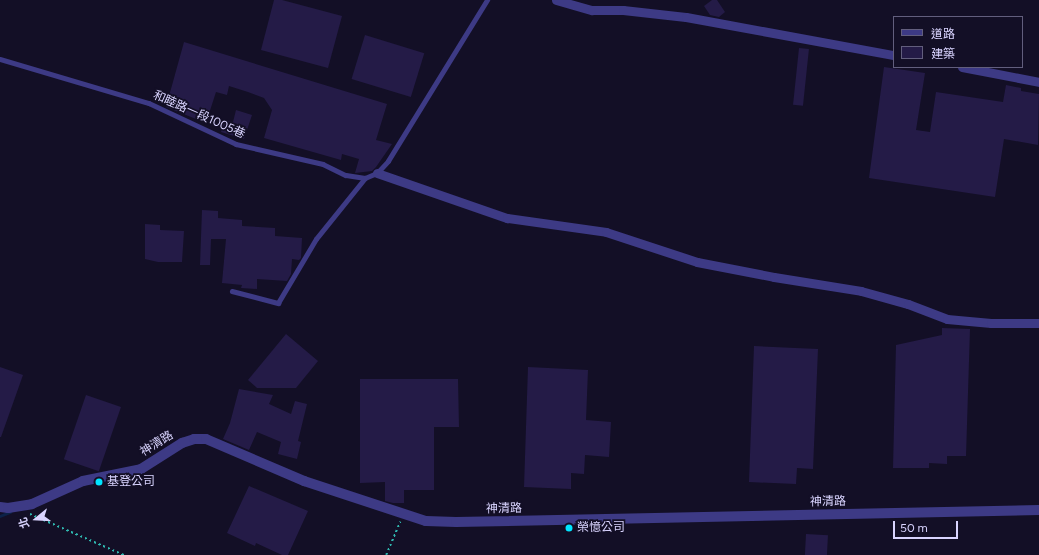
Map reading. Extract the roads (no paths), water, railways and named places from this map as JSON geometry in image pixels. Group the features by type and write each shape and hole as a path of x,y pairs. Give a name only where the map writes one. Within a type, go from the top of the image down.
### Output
{"street":[{"path":"556,0 592,10 623,10 686,17 893,55"},
{"path":"967,68 1039,82"},
{"path":"377,173 507,218 606,232 698,262 774,277 861,291 908,304 948,319 991,323 1039,323"},
{"name":"神清路","path":"0,507 8,508 32,504 84,482 141,469 182,443 194,439 206,439 304,481 426,521 456,522 1039,510"}],"lane":[{"path":"232,291 278,303 316,239 365,178 377,173 388,161 487,0"},
{"name":"和睦路一段1005巷","path":"0,59 149,103 236,144 323,164 346,175 365,178"}],"waterway":[{"path":"0,516 10,512"}],"place":[{"name":"基登公司","path":"99,482"},
{"name":"榮憶公司","path":"569,528"}]}
